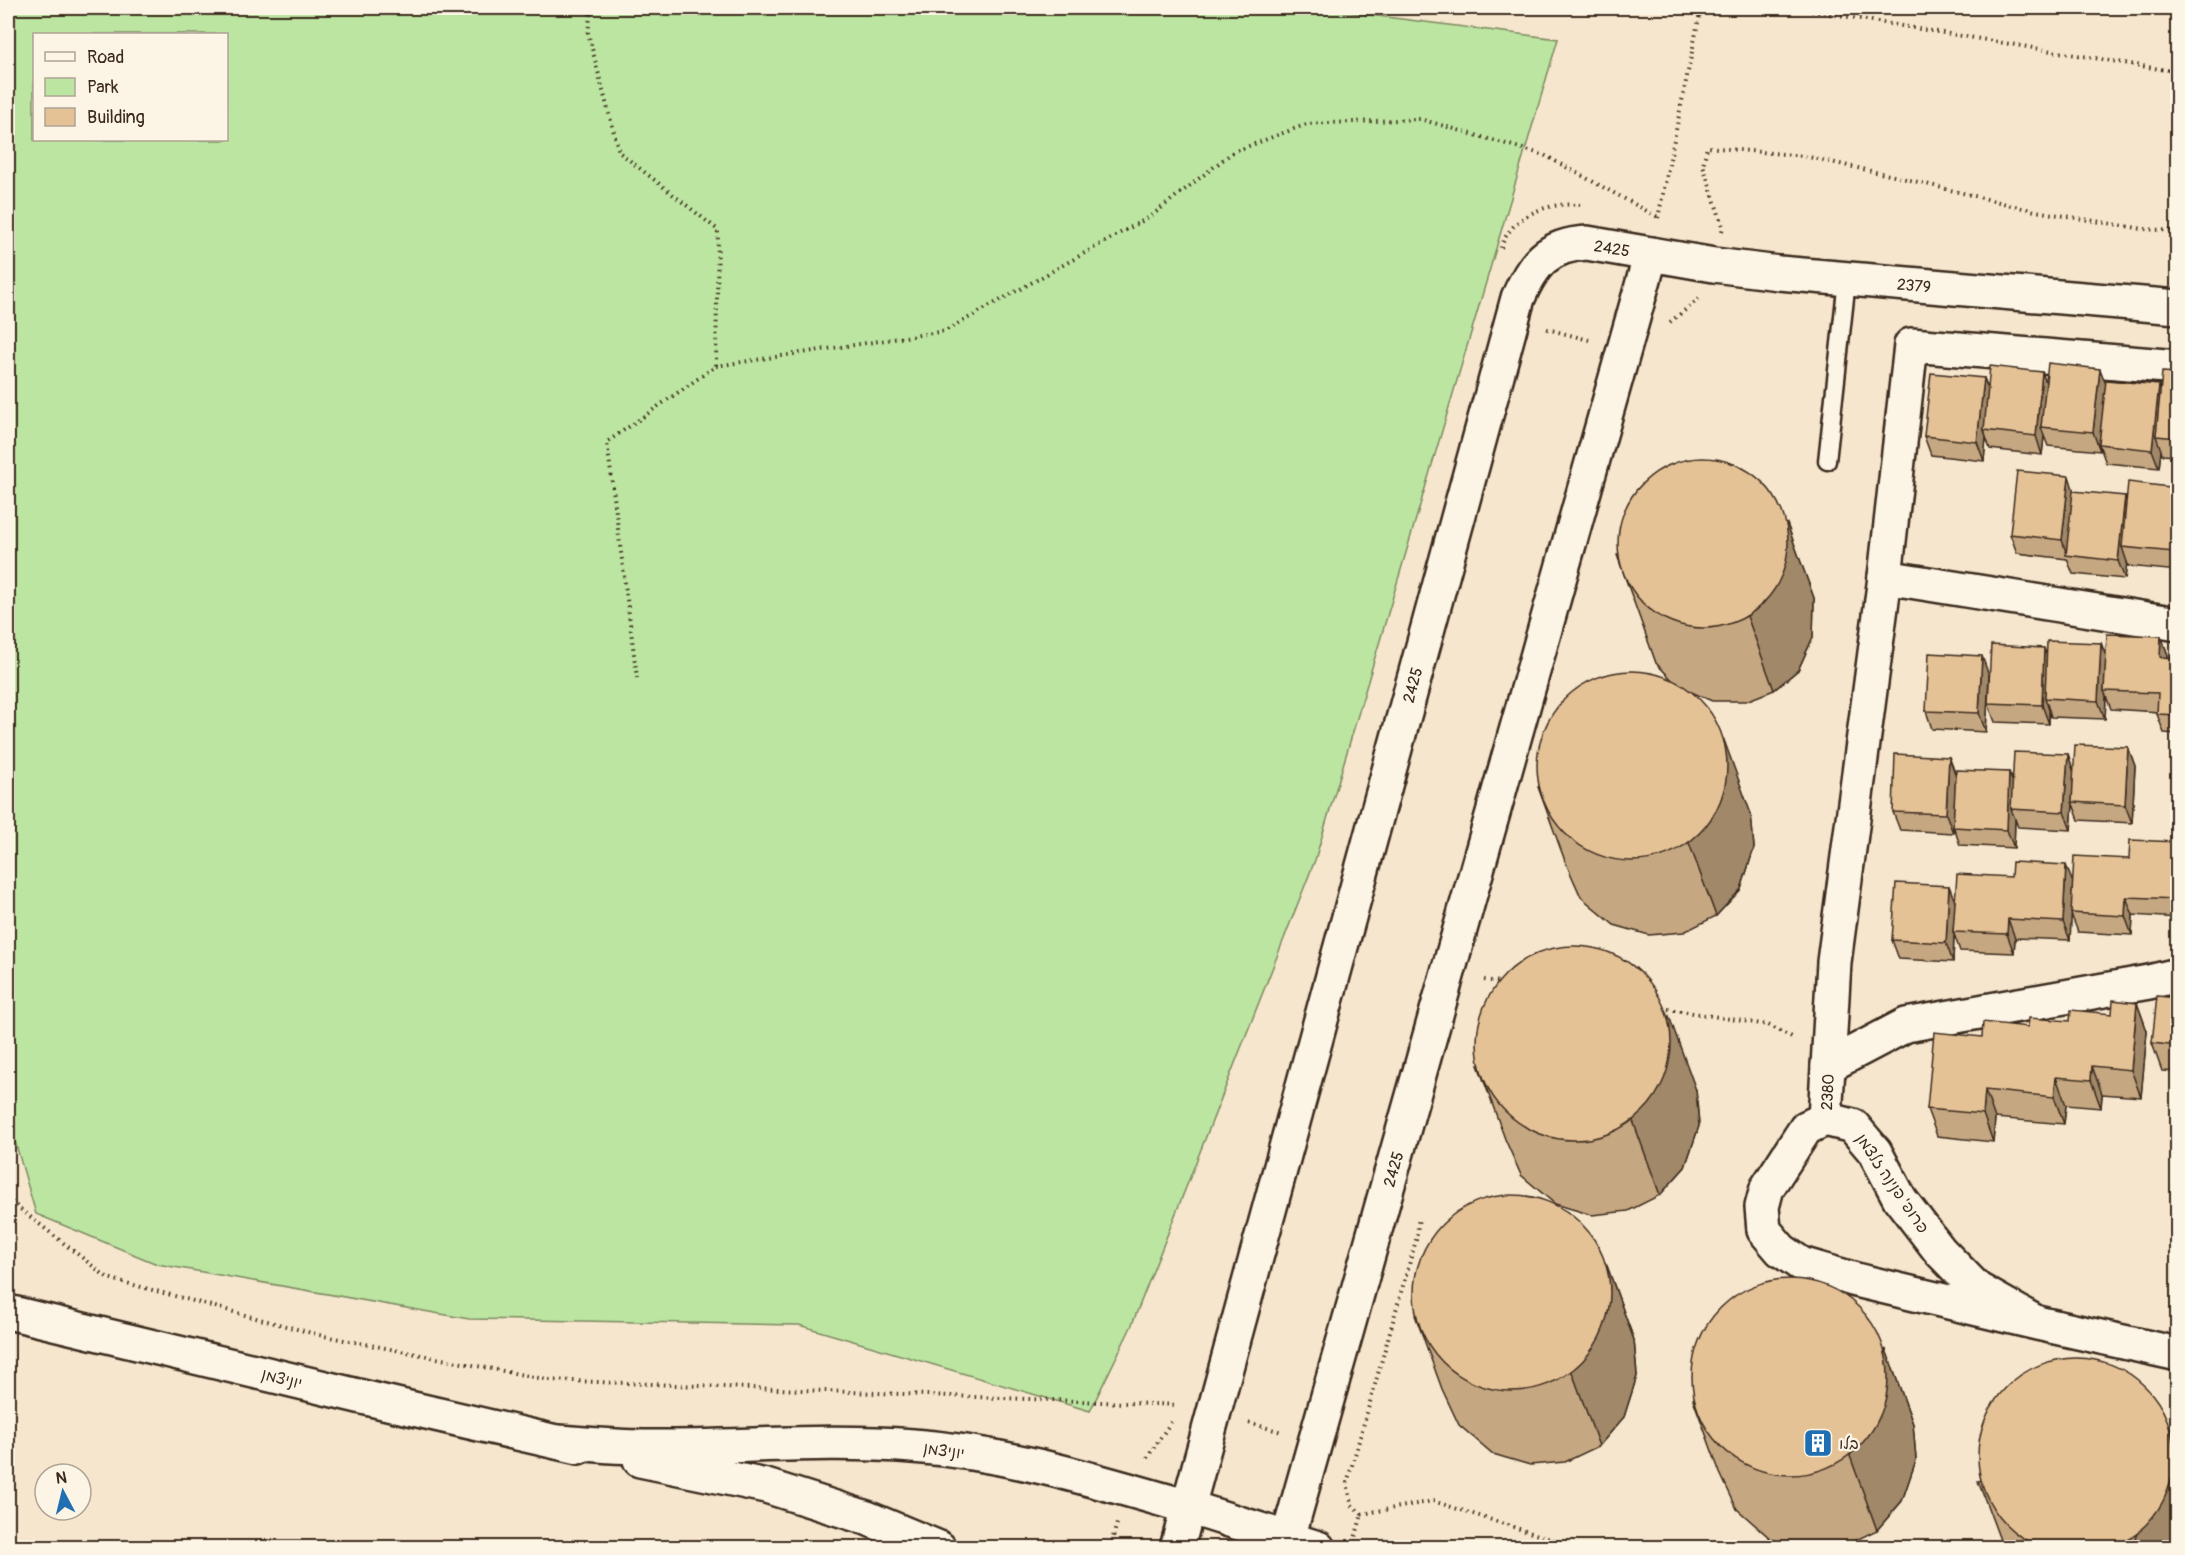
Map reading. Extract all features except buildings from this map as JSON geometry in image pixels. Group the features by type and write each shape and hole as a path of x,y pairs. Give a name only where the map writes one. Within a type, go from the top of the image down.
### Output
{"street":[{"name":"2425","path":"1177,1548 1188,1507 1198,1409 1518,298 1527,278 1538,263 1553,251 1569,244 1587,243 1651,254 1316,1442 1297,1544"},
{"name":"2379","path":"1651,254 1714,265 1847,280 2178,307"},
{"name":"2380","path":"1825,1119 1834,962 1885,577 1911,345 2178,367"},
{"path":"1885,577 2178,624"},
{"path":"1829,1060 1906,1024 2178,975"},
{"name":"פרופ' פנינה זלצמן","path":"2037,1323 1977,1289 1940,1251 1900,1199 1875,1152 1853,1126 1825,1119 1806,1128 1767,1188 1762,1207 1764,1230 1781,1250 1801,1264 1856,1280 2037,1323 2178,1354"},
{"name":"יוניצמן","path":"8,1312 558,1442 766,1486 867,1518 939,1548"},
{"name":"יוניצמן","path":"558,1442 644,1447 836,1442 915,1446 1009,1460 1078,1475 1188,1507 1297,1544"}],"lane":[{"path":"1827,461 1847,280"}],"path":[{"path":"591,8 588,33 619,152 718,230 716,366"},
{"path":"1651,254 1701,8"},
{"path":"1794,8 2178,72"},
{"path":"637,678 607,442 716,366 945,331 1151,216 1233,152 1307,124 1420,119 1544,155 1658,217"},
{"path":"1664,327 1708,292 1723,227 1703,165 1707,147 1804,156 2035,211 2143,229 2178,231"},
{"path":"1512,320 1624,349"},
{"path":"1448,974 1511,984"},
{"path":"1651,1006 1768,1025 1829,1060"},
{"path":"8,1197 10,1201 108,1278 319,1335 549,1380 1198,1409 1355,1452"},
{"path":"1362,1514 1352,1505 1347,1483 1416,1240 1419,1216"},
{"path":"1362,1514 1433,1501 1578,1548"},
{"path":"1352,1548 1362,1514"}],"green space":[{"path":"8,8 1315,8 1558,39 1315,860 1131,1327 1090,1411 799,1325 469,1319 157,1264 36,1214 8,1117"}],"place":[{"name":"בלו","path":"1818,1443"}]}
